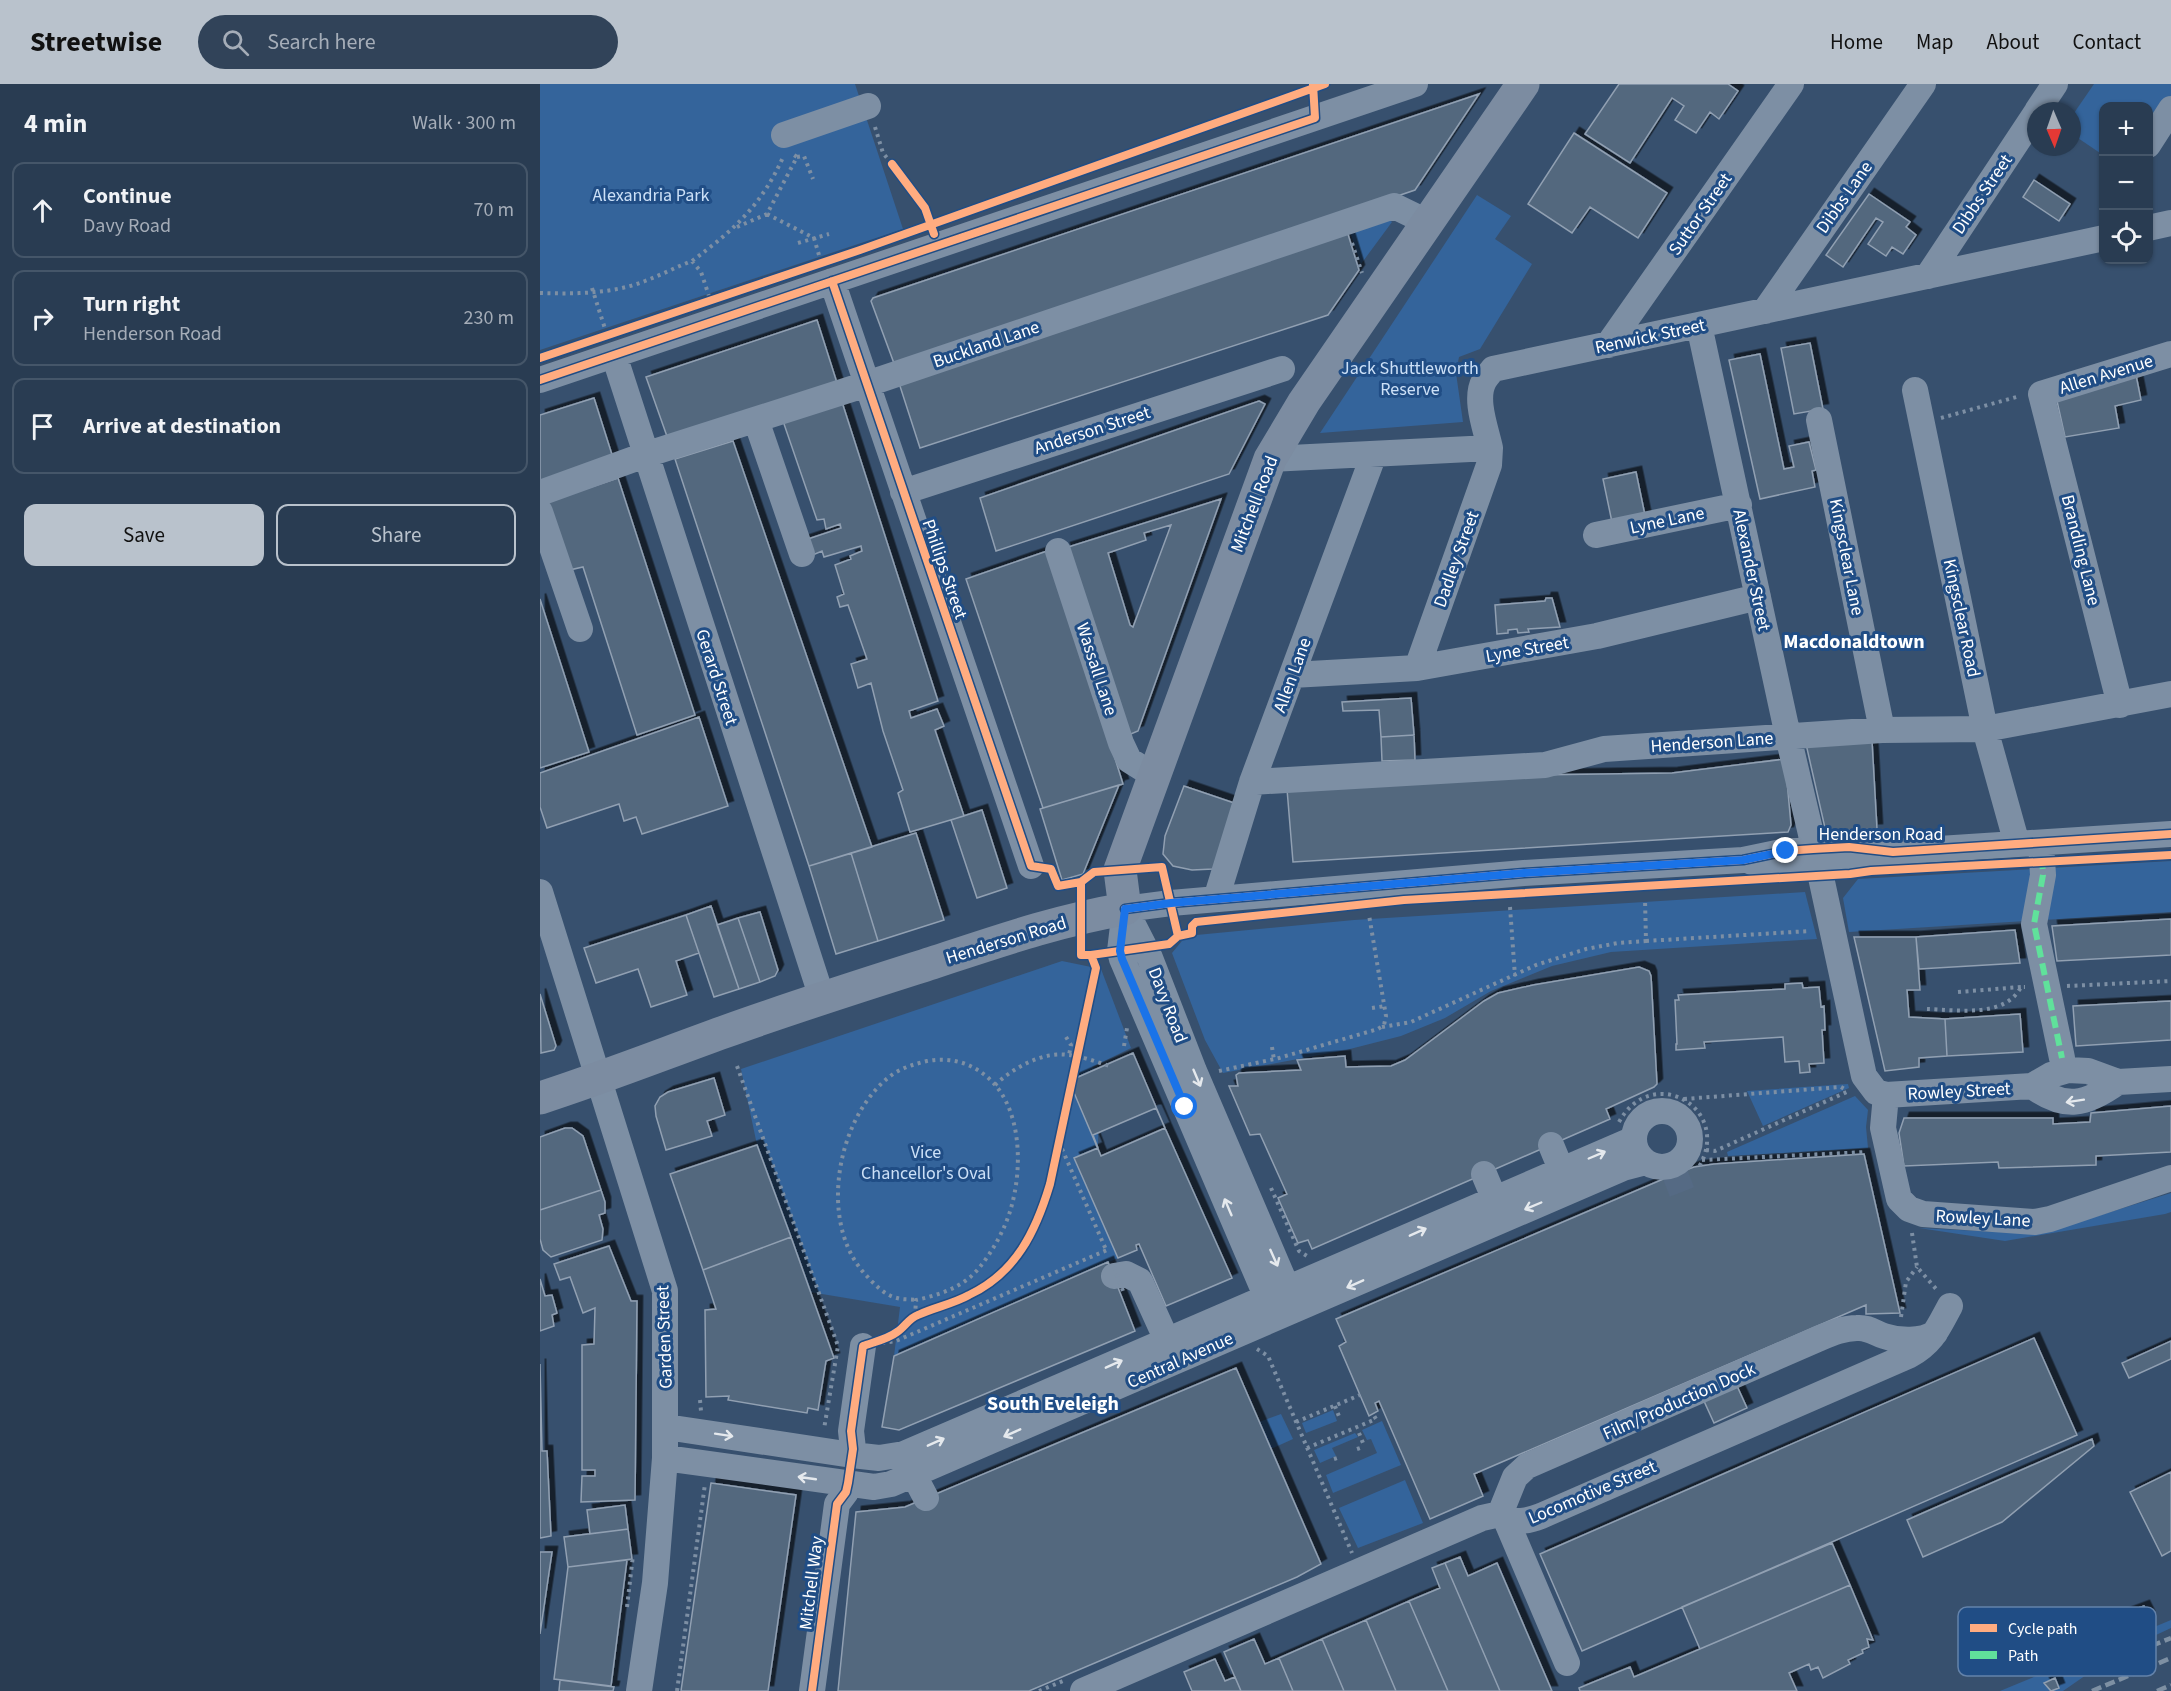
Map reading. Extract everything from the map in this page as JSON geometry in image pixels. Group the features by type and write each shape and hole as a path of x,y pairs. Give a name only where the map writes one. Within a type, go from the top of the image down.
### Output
{"main road":[{"name":"Mitchell Road","path":"1125,909 1120,870 1270,459 1304,402 1523,84"},
{"name":"Henderson Road","path":"540,1098 822,998 1081,916 1125,909"}],"street":[{"path":"540,380 609,341 828,268 1415,84"},
{"name":"Dibbs Lane","path":"1765,311 1923,84"},
{"name":"Dibbs Street","path":"2043,102 2055,84"},
{"name":"Suttor Street","path":"1608,345 1788,85"},
{"path":"784,135 868,106"},
{"path":"2153,137 2170,111"},
{"name":"Dibbs Street","path":"1928,276 2027,127"},
{"name":"Buckland Lane","path":"540,493 645,455 867,384 1394,206 1429,223"},
{"path":"2153,227 2171,223"},
{"name":"Renwick Street","path":"1490,448 1480,401 1484,380 1493,369 2096,239"},
{"name":"Phillips Street","path":"828,268 1031,866"},
{"name":"Alexander Street","path":"1699,325 1864,1076 1876,1092 1886,1095"},
{"name":"Gerard Street","path":"609,341 822,998"},
{"name":"Allen Avenue","path":"2041,394 2171,354"},
{"name":"Anderson Street","path":"903,492 1282,369"},
{"name":"Kingsclear Road","path":"1915,390 1985,729 2043,875 2034,924 2062,1058"},
{"name":"Brandling Lane","path":"2041,394 2120,705"},
{"path":"756,420 802,554"},
{"name":"Kingsclear Lane","path":"1819,420 1882,730"},
{"path":"1270,459 1490,448"},
{"name":"Dadley Street","path":"1417,668 1490,465 1490,448"},
{"name":"Allen Lane","path":"1216,899 1252,782 1374,454"},
{"name":"Lyne Lane","path":"1596,535 1739,506"},
{"path":"540,512 580,629"},
{"name":"Wassall Lane","path":"1058,551 1121,743 1129,760 1153,775"},
{"name":"Lyne Street","path":"1292,675 1417,668 1597,636 1758,597"},
{"name":"Henderson Lane","path":"1252,782 1545,765 1604,749 1882,730 1985,729 2171,694"},
{"name":"Henderson Road","path":"1125,909 1524,873 1743,860 1786,851 1816,858 1849,847 1893,852 2171,834"},
{"name":"Garden Street","path":"540,892 664,1285 667,1316 665,1458 654,1583 639,1691"},
{"name":"Davy Road","path":"1125,909 1150,958 1204,1124 1282,1304"},
{"name":"Rowley Street","path":"1886,1095 2032,1086 2047,1097 2065,1103 2088,1099 2118,1082 2171,1079"},
{"path":"1886,1095 1883,1128 1887,1149 1899,1199 1909,1209"},
{"path":"1666,1111 1678,1116 1687,1126 1689,1146 1683,1157 1682,1168 1659,1167 1646,1162 1637,1152 1626,1131 1637,1126 1641,1120 1652,1113 1666,1111"},
{"name":"Central Avenue","path":"1566,1180 1626,1131"},
{"path":"1551,1145 1566,1180"},
{"name":"Central Avenue","path":"665,1458 874,1487 891,1484 909,1465 1566,1180 1646,1162"},
{"path":"1484,1174 1499,1209"},
{"name":"Rowley Lane","path":"1909,1209 1923,1214 2035,1221 2050,1219 2171,1178"},
{"path":"1117,1278 1126,1274 1140,1281 1172,1351"},
{"name":"Locomotive Street","path":"1083,1691 1482,1518 1504,1511 1528,1521 1910,1354 1923,1347 1935,1333 1950,1306"},
{"name":"Film/Production Dock","path":"1504,1511 1515,1477 1527,1466 1821,1338 1844,1329 1868,1329 1884,1336 1908,1339 1929,1337 1935,1333"},
{"path":"852,1440 863,1346"},
{"name":"Central Avenue","path":"666,1427 879,1458 909,1465"},
{"path":"909,1465 926,1498"},
{"name":"Mitchell Way","path":"812,1691 837,1503 846,1492 848,1483"},
{"path":"1504,1511 1567,1663"}],"path":[{"path":"540,293 579,294 592,290 609,290 644,281 692,261 735,228 755,207 786,152 804,156 813,179"},
{"path":"735,228 767,214 797,156"},
{"path":"892,164 899,173"},
{"path":"767,214 814,238 828,268 811,267"},
{"path":"1345,222 1362,273"},
{"path":"798,243 829,234"},
{"path":"692,261 701,272 711,301"},
{"path":"592,290 609,341"},
{"path":"700,305 722,297"},
{"path":"1922,424 2032,393 2041,394"},
{"path":"1645,899 1646,941"},
{"path":"1510,907 1515,976"},
{"path":"1369,915 1385,1006 1386,1023 1382,1027"},
{"path":"1223,1082 1219,1071 1274,1060 1382,1027 1410,1022 1536,965 1586,949 1617,943 1818,930"},
{"path":"1958,992 2171,981"},
{"path":"1927,1009 1974,1010 2003,1005 2016,997 2021,987"},
{"path":"1372,1008 1385,1006"},
{"path":"1124,1046 1127,1024"},
{"path":"1066,1037 1071,1045 1070,1055 1074,1067"},
{"path":"1070,1055 1079,1045"},
{"path":"1272,1047 1274,1060"},
{"path":"995,1085 1005,1076 1048,1056 1070,1055 1110,1066"},
{"path":"939,1059 957,1061 975,1067 995,1085 1010,1113 1018,1151 1012,1206 1003,1232 979,1269 952,1289 916,1300 897,1298 882,1291 856,1264 848,1249 838,1206 838,1182 843,1152 854,1125 879,1086 894,1074 911,1065 939,1059"},
{"path":"737,1066 838,1346 823,1429 852,1440"},
{"path":"1683,1099 1841,1087 1849,1091"},
{"path":"1706,1150 1715,1151 1855,1088"},
{"path":"1626,1131 1628,1109 1646,1096 1668,1094 1683,1099 1696,1109 1702,1118 1708,1139 1702,1160"},
{"path":"1056,1152 1061,1131"},
{"path":"1059,1142 1117,1278"},
{"path":"1682,1168 1702,1160 1875,1151"},
{"path":"1270,1187 1299,1251 1306,1256 1317,1252"},
{"path":"1909,1209 1917,1267 1950,1306"},
{"path":"863,1346 896,1341 1107,1250"},
{"path":"863,1346 897,1332 913,1319 916,1300"},
{"path":"1257,1349 1268,1356 1354,1556"},
{"path":"1296,1422 1360,1395"},
{"path":"1335,1406 1340,1419"},
{"path":"1307,1448 1376,1419 1373,1414"},
{"path":"1361,1436 1359,1433 1363,1443"},
{"path":"677,1691 705,1481 712,1479"},
{"path":"627,1608 634,1548"}],"green space":[{"name":"Alexandria Park","path":"540,84 855,84 903,229 540,350"},
{"path":"2094,84 2171,84 2171,96 2153,123 2153,102 2099,102 2099,152 2081,140 2081,103"},
{"name":"Jack Shuttleworth Reserve","path":"1477,195 1511,216 1495,239 1532,264 1480,349 1459,357 1456,373 1463,422 1320,433"},
{"path":"1387,218 1392,222 1361,264 1350,232"},
{"path":"2171,861 2171,912 1849,932 1843,898 1858,879"},
{"path":"1805,892 1817,939 1611,952 1552,966 1491,991 1445,1018 1401,1036 1346,1050 1223,1073 1205,1040 1172,953 1186,936 1354,920"},
{"name":"Vice Chancellor's Oval","path":"1062,961 1101,969 1131,1048 1092,1067 1099,1070 1098,1148 1074,1158 1118,1258 894,1356 900,1307 810,1292 757,1145 741,1069"},
{"path":"1848,1084 1849,1088 1763,1126 1747,1091"},
{"path":"1855,1096 1868,1110 1866,1127 1868,1148 1728,1156 1727,1152"},
{"path":"2171,1193 2171,1212 2165,1214 2005,1241 1919,1228 2040,1234"},
{"path":"1333,1410 1337,1421 1306,1433 1302,1423"},
{"path":"1281,1414 1293,1439 1271,1449 1259,1422"},
{"path":"1382,1421 1401,1465 1333,1493 1326,1475 1377,1453 1371,1439 1367,1440 1362,1430"},
{"path":"1355,1433 1358,1437 1332,1448 1336,1456 1320,1463 1314,1450"},
{"path":"1405,1480 1423,1523 1358,1548 1339,1508"},
{"path":"2171,1620 2171,1628 2156,1635 2156,1626"},
{"path":"2036,1676 2085,1676 2063,1691 2000,1691"}],"building":[{"path":"1619,84 1728,84 1738,91 1719,119 1710,112 1696,133 1675,120 1684,106 1672,98 1630,163 1585,134"},
{"path":"1479,94 1415,190 895,366 871,301 873,298"},
{"path":"1574,133 1667,193 1638,238 1590,207 1572,233 1528,204"},
{"path":"2034,180 2070,204 2059,221 2023,197"},
{"path":"1869,194 1910,222 1906,227 1916,235 1903,254 1892,247 1886,256 1868,244 1883,222 1876,218 1843,267 1826,255"},
{"path":"1347,231 1359,270 1328,315 920,448 899,383"},
{"path":"817,320 838,386 669,442 646,377"},
{"path":"1810,343 1823,409 1794,414 1781,348"},
{"path":"1760,354 1784,469 1794,467 1789,446 1809,442 1816,470 1812,471 1815,487 1760,499 1729,360"},
{"path":"2135,370 2141,400 2115,406 2119,428 2065,437 2055,392"},
{"path":"594,398 614,461 540,486 540,415"},
{"path":"1259,401 1265,404 1229,474 996,551 980,498"},
{"path":"842,402 938,701 909,711 911,718 937,709 944,726 935,730 964,816 910,832 898,793 903,790 883,731 871,683 858,688 851,664 867,659 848,605 840,607 837,597 844,594 835,565 851,559 850,556 862,551 861,546 824,557 822,551 808,557 802,541 841,528 840,524 826,529 824,519 817,520 783,421"},
{"path":"733,441 872,847 809,866 675,459"},
{"path":"1636,472 1646,520 1613,527 1603,479"},
{"path":"618,478 695,715 637,735 583,567 565,571 543,503"},
{"path":"1221,499 1138,731 1126,736 1065,548","holes":["1171,525 1133,627 1130,625 1108,553 1146,540 1144,533"]},
{"path":"1050,550 1123,784 1043,808 966,579"},
{"path":"1546,598 1552,598 1560,627 1528,629 1529,632 1518,633 1517,629 1508,630 1508,633 1497,634 1495,605 1545,601"},
{"path":"540,599 589,752 540,768"},
{"path":"1411,698 1414,735 1381,737 1379,710 1343,711 1342,702"},
{"path":"699,717 728,806 642,834 636,817 624,821 619,804 547,828 540,807 540,773"},
{"path":"1414,735 1415,760 1382,761 1381,737"},
{"path":"1872,741 1877,829 1832,831 1825,828 1806,744"},
{"path":"1785,759 1791,825 1788,832 1293,862 1287,789 1464,776 1672,773"},
{"path":"1119,785 1083,874 1062,880 1040,809"},
{"path":"1184,786 1240,805 1213,869 1192,870 1173,866 1163,854 1165,836"},
{"path":"982,810 1007,888 977,898 951,820"},
{"path":"916,833 944,920 878,941 851,853"},
{"path":"851,853 878,941 836,954 809,866"},
{"path":"711,906 739,989 714,997 686,915"},
{"path":"760,912 778,970 775,976 760,982 738,918"},
{"path":"686,915 699,953 676,961 687,995 651,1007 638,969 596,983 584,948"},
{"path":"738,918 760,982 739,989 717,925"},
{"path":"2171,919 2171,955 2057,961 2052,926"},
{"path":"2015,930 2020,963 1919,969 1916,937"},
{"path":"1854,937 1916,937 1920,990 1907,990 1909,1017 1945,1019 1947,1056 1919,1058 1919,1067 1885,1071"},
{"path":"1639,967 1649,971 1651,976 1657,1084 1654,1087 1606,1109 1610,1119 1312,1249 1308,1240 1298,1243 1278,1198 1287,1194 1260,1134 1250,1135 1229,1086 1238,1086 1236,1075 1301,1070 1297,1060 1345,1056 1346,1067 1391,1066 1405,1060 1498,993"},
{"path":"1802,983 1803,988 1819,987 1821,1007 1824,1006 1825,1030 1822,1030 1824,1063 1809,1064 1810,1072 1800,1073 1799,1061 1785,1062 1783,1037 1704,1042 1705,1048 1676,1050 1675,1000 1679,1000 1678,995 1785,989 1785,984"},
{"path":"540,994 556,1046 554,1050 541,1053"},
{"path":"2171,1001 2171,1040 2076,1046 2073,1006"},
{"path":"2020,1014 2023,1052 1947,1056 1945,1019"},
{"path":"1133,1053 1165,1128 1101,1156 1069,1081"},
{"path":"714,1078 725,1115 707,1121 712,1136 666,1150 656,1116 655,1106 660,1097 668,1092"},
{"path":"2171,1106 2171,1152 2096,1156 2096,1165 1999,1168 1998,1162 1904,1166 1899,1133 1904,1118 2053,1118 2053,1124 2090,1122 2091,1113"},
{"path":"1156,1108 1232,1278 1166,1306 1139,1244 1136,1245 1137,1250 1118,1258 1074,1158 1098,1148 1093,1135"},
{"path":"565,1128 572,1128 583,1136 601,1190 540,1210 540,1137"},
{"path":"757,1145 791,1237 703,1270 670,1174"},
{"path":"1864,1154 1900,1313 1866,1314 1866,1305 1474,1474 1483,1496 1430,1519 1379,1401 1375,1403 1378,1411 1369,1416 1339,1346 1346,1342 1336,1319 1694,1167"},
{"path":"601,1190 605,1202 605,1213 599,1215 603,1229 602,1240 551,1257 543,1250 540,1239 540,1210"},
{"path":"791,1237 834,1358 826,1361 818,1410 808,1408 807,1413 728,1400 729,1396 706,1397 705,1310 716,1309 703,1270"},
{"path":"609,1246 631,1301 637,1301 635,1500 581,1502 582,1476 595,1476 595,1470 582,1470 582,1345 594,1344 595,1308 583,1313 570,1277 560,1280 554,1264"},
{"path":"1108,1262 1135,1331 899,1430 882,1427 894,1356"},
{"path":"540,1279 545,1296 552,1295 557,1313 552,1315 554,1326 540,1331"},
{"path":"2034,1338 2077,1435 1582,1651 1540,1554"},
{"path":"2171,1341 2171,1359 2129,1378 2122,1363"},
{"path":"540,1364 542,1451 547,1451 551,1536 540,1538"},
{"path":"1236,1368 1321,1564 1297,1577 1029,1691 838,1691 856,1512 905,1507"},
{"path":"1737,1386 1747,1408 1714,1423 1704,1401"},
{"path":"2092,1439 2094,1446 2002,1522 1923,1557 1907,1520"},
{"path":"2171,1472 2171,1551 2162,1556 2130,1492"},
{"path":"711,1483 796,1495 768,1691 681,1691"},
{"path":"625,1505 628,1529 590,1534 587,1510"},
{"path":"628,1529 632,1559 568,1567 564,1537"},
{"path":"1832,1543 1850,1585 1700,1649 1682,1607"},
{"path":"540,1552 552,1552 540,1634"},
{"path":"1460,1557 1468,1576 1497,1563 1552,1691 1500,1691 1445,1563"},
{"path":"627,1560 611,1686 554,1679 568,1567"},
{"path":"1445,1563 1500,1691 1448,1691 1409,1601 1440,1588 1432,1568"},
{"path":"1850,1585 1873,1640 1867,1639 1869,1647 1862,1650 1863,1653 1848,1660 1850,1664 1823,1678 1818,1667 1811,1670 1809,1664 1789,1673 1797,1691 1580,1691 1579,1688 1630,1667 1634,1677"},
{"path":"1409,1601 1448,1691 1396,1691 1366,1620"},
{"path":"1366,1620 1396,1691 1344,1691 1322,1639"},
{"path":"1254,1639 1265,1664 1279,1658 1293,1691 1241,1691 1224,1652"},
{"path":"1322,1639 1344,1691 1293,1691 1279,1658"},
{"path":"1215,1659 1225,1681 1235,1677 1241,1691 1192,1691 1184,1672"},
{"path":"2055,1678 2059,1688 2051,1691 2044,1683"},
{"path":"560,1680 614,1687 613,1691 559,1691"}],"tunnel":[{"path":"1675,1174 1682,1192"}],"railway":[{"path":"2156,1644 2171,1638"},
{"path":"2156,1664 2171,1658"},
{"path":"2092,1691 2128,1676"},
{"path":"2157,1691 2171,1685"}],"marked path":[{"path":"2042,857 2043,875 2034,924 2062,1058"}],"cycle path":[{"path":"540,380 1315,118 1313,84"},
{"path":"540,358 860,250 1325,84"},
{"path":"892,164 925,208 934,234"},
{"path":"832,281 1031,866 1051,869 1058,886 1081,882 1094,872 1162,867 1178,936"},
{"path":"1125,909 1171,903 1524,873 1743,860 1786,851 1813,849 1849,847 1893,852 2171,834"},
{"path":"1091,955 1169,944 1178,936 1192,933 1192,926 1196,922 1404,900 2171,855"},
{"path":"812,1691 837,1504 846,1492 848,1483 853,1449 851,1431 863,1346 889,1337 915,1316 963,1298 1000,1275 1012,1263 1031,1234 1050,1184 1096,968 1091,955 1081,955 1081,882"}],"district":[{"name":"Macdonaldtown","path":"1854,641"},
{"name":"South Eveleigh","path":"1053,1403"}],"route":[{"path":"1185,1107 1122,959 1120,951 1125,909 1171,903 1524,873 1743,860 1786,851"}]}
